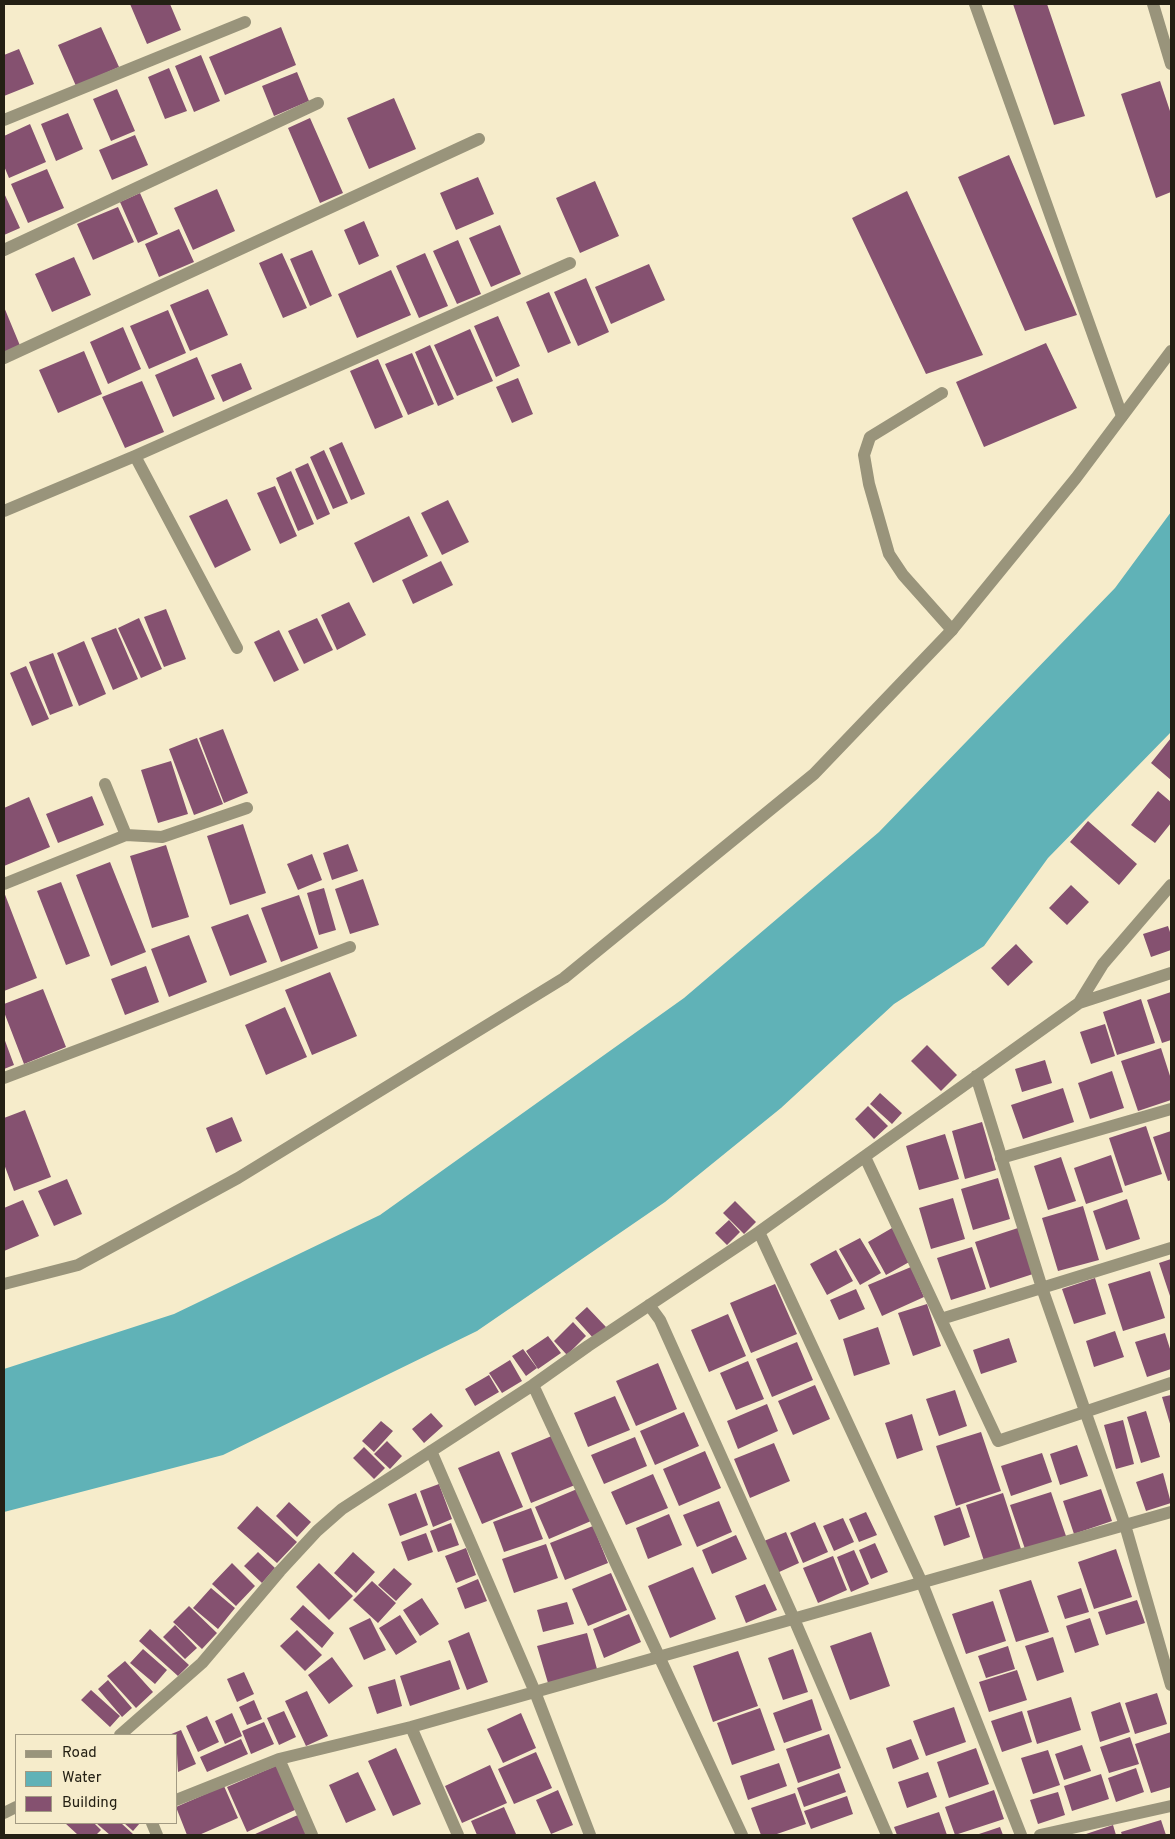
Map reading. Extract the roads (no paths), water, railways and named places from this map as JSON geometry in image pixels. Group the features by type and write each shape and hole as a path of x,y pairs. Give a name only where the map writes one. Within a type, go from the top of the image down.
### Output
{"street":[{"path":"975,4 1122,416"},
{"path":"1153,4 1171,64"},
{"path":"4,120 245,22"},
{"path":"4,250 318,103"},
{"path":"4,358 479,139"},
{"path":"4,511 135,456 570,262"},
{"path":"4,1284 78,1265 238,1178 564,978 814,774 952,630 1076,478 1171,351"},
{"path":"942,393 870,437 864,455 869,484 889,554 903,575 952,630"},
{"path":"135,456 237,648"},
{"path":"105,784 126,835"},
{"path":"4,884 126,835 162,838 246,808"},
{"path":"1079,1003 1103,964 1171,885"},
{"path":"4,1078 350,947"},
{"path":"121,1734 202,1663 274,1578 317,1532 342,1509 371,1488 431,1452 533,1385 759,1232 1079,1003 1171,972"},
{"path":"976,1076 1042,1288 1125,1525 1167,1657 1171,1685"},
{"path":"1000,1158 1171,1109"},
{"path":"865,1157 998,1441 1171,1383"},
{"path":"759,1232 922,1583 1021,1835"},
{"path":"941,1319 1171,1248"},
{"path":"649,1305 660,1320 794,1619 887,1835"},
{"path":"533,1385 742,1835"},
{"path":"431,1452 535,1692 590,1835"},
{"path":"178,1799 279,1759 411,1727 1171,1512"},
{"path":"411,1727 458,1835"},
{"path":"279,1759 312,1835"},
{"path":"1040,1835 1171,1806"}],"water":[{"path":"1171,512 1171,732 1048,858 984,946 894,1004 781,1108 665,1202 477,1331 223,1455 4,1512 4,1369 174,1314 380,1215 684,998 879,832 1115,588"}]}
